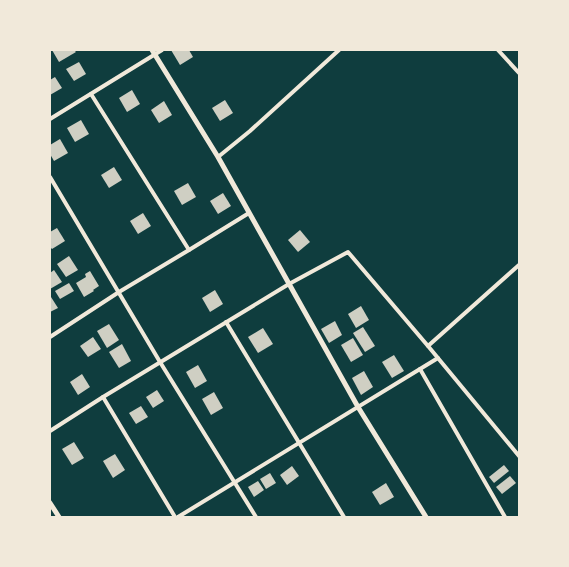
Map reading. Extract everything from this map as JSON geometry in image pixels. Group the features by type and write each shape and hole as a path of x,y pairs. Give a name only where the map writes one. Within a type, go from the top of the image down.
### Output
{"street":[{"path":"50,119 92,94 154,52 162,50"},
{"path":"218,157 250,131 339,50"},
{"path":"498,50 519,73"},
{"path":"154,52 218,157 358,407 426,517"},
{"path":"92,94 189,250"},
{"path":"50,177 160,362 256,517"},
{"path":"50,337 119,292 249,213"},
{"path":"50,431 289,284 348,252 519,456"},
{"path":"428,346 519,265"},
{"path":"226,322 344,517"},
{"path":"103,397 177,517 438,358"},
{"path":"420,369 505,517"},
{"path":"50,503 59,517"}],"building":[{"path":"52,50 74,50 76,52 59,62"},
{"path":"171,50 189,50 193,57 180,65"},
{"path":"79,62 86,74 74,81 66,69"},
{"path":"55,77 62,88 50,95 50,80"},
{"path":"132,90 140,104 127,112 119,98"},
{"path":"225,100 233,113 220,121 212,108"},
{"path":"164,101 172,115 159,123 151,110"},
{"path":"81,120 89,134 75,142 67,128"},
{"path":"60,139 68,153 54,161 50,154 50,145"},
{"path":"114,167 122,180 109,188 101,175"},
{"path":"188,183 196,197 182,205 174,191"},
{"path":"223,193 231,206 218,214 210,201"},
{"path":"143,213 151,226 138,234 130,221"},
{"path":"57,228 65,241 52,249 50,247 50,232"},
{"path":"300,230 310,242 298,252 288,240"},
{"path":"69,256 78,270 66,277 57,264"},
{"path":"54,270 62,282 50,289 50,273"},
{"path":"90,271 99,286 84,297 76,283 86,277 85,274"},
{"path":"69,283 74,291 60,299 55,291"},
{"path":"215,290 223,304 210,312 202,298"},
{"path":"50,297 58,308 50,312"},
{"path":"361,306 369,320 356,328 348,314"},
{"path":"335,321 342,335 329,343 321,329"},
{"path":"109,324 119,340 107,348 97,331"},
{"path":"363,327 375,346 365,352 353,333"},
{"path":"263,328 273,344 258,353 248,337"},
{"path":"93,337 101,349 88,357 80,346"},
{"path":"353,338 363,355 351,362 341,345"},
{"path":"122,344 131,361 119,368 109,352"},
{"path":"394,355 404,371 392,378 382,362"},
{"path":"198,365 207,381 195,388 186,372"},
{"path":"364,371 373,387 361,395 352,378"},
{"path":"82,374 90,387 78,395 70,382"},
{"path":"157,390 164,401 153,408 146,397"},
{"path":"214,392 223,408 211,415 202,399"},
{"path":"141,406 148,417 136,424 129,413"},
{"path":"74,442 84,458 72,465 62,449"},
{"path":"115,454 125,470 113,478 103,461"},
{"path":"504,465 509,471 494,483 489,477"},
{"path":"292,466 299,476 287,485 280,475"},
{"path":"270,473 276,483 266,489 260,479"},
{"path":"510,476 516,483 502,494 496,487"},
{"path":"258,481 264,490 254,497 248,487"},
{"path":"386,483 394,497 380,505 372,492"}]}
